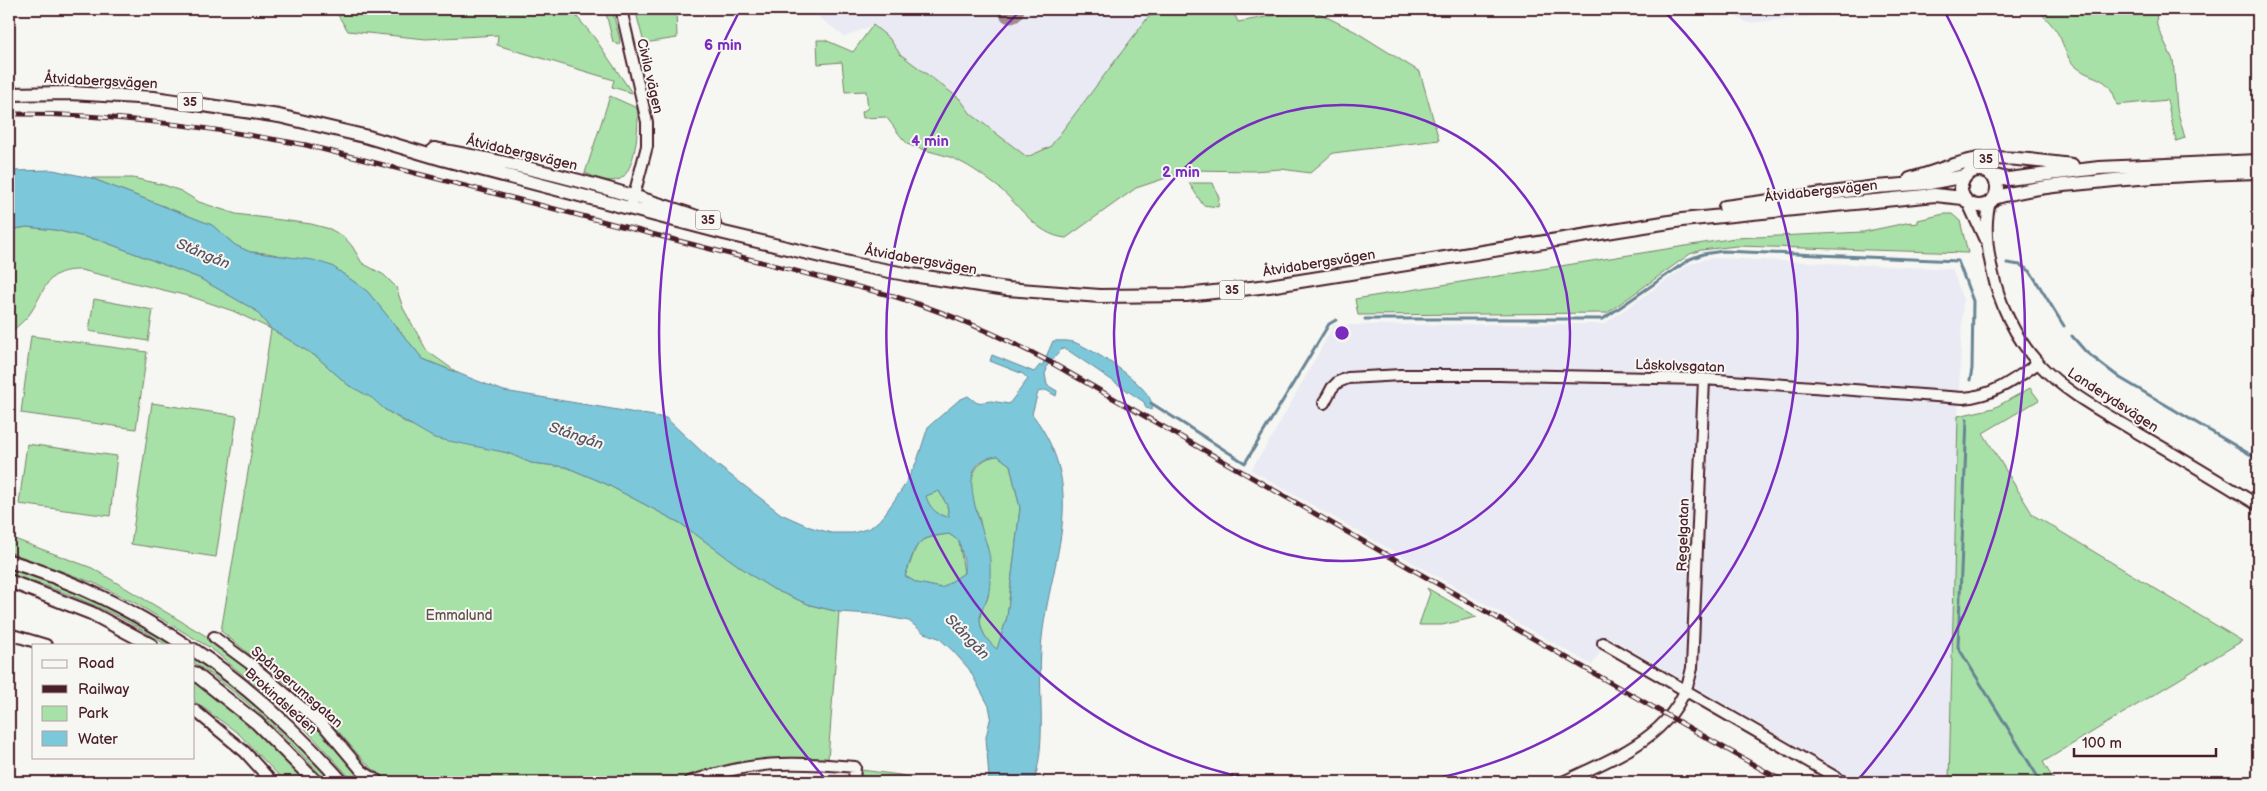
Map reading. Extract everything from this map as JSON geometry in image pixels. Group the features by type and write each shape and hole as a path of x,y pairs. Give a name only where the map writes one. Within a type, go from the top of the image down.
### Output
{"main road":[{"name":"Åtvidabergsvägen","path":"9,94 113,95 188,102 279,116 368,137 489,159 634,195 782,246"},
{"name":"Åtvidabergsvägen","path":"368,137 442,159 724,233 868,267 958,283 1066,294 1186,295 1269,286 1682,220 1935,195 1966,201"},
{"name":"Åtvidabergsvägen","path":"1876,188 1954,164 1979,159 2004,159 2099,168"},
{"name":"Åtvidabergsvägen","path":"1991,175 2008,179 2099,168 2258,161"},
{"name":"35","path":"1992,200 1996,186 1991,175 1978,170 1965,176 1961,185 1966,201 1978,206 1992,200 2034,189 2061,185 2258,172"},
{"name":"Åtvidabergsvägen","path":"1682,220 1714,209 1929,183 1965,176"},
{"path":"9,561 49,575 107,600 159,628 183,644"},
{"path":"9,581 91,613 149,644"},
{"name":"Brokindsleden","path":"195,651 266,704 312,748 342,782"},
{"path":"195,675 257,723 316,782"}],"street":[{"name":"Civila vägen","path":"621,9 647,122 647,146 631,208"},
{"name":"Landerydsvägen","path":"1988,251 1987,218 1992,200"},
{"name":"Landerydsvägen","path":"1966,201 1978,223 1988,251 2000,300 2012,325 2038,363 2069,390 2096,408 2258,505"},
{"name":"Låskolvsgatan","path":"1324,403 1338,382 1359,376 1499,375 1704,379 1963,398 1986,395 1997,390 2038,363"},
{"name":"Regelgatan","path":"1563,782 1640,744 1662,726 1684,690 1692,668 1704,379"},
{"path":"9,634 43,644"},
{"name":"Spångerumsgatan","path":"214,637 249,662 325,726 362,771 379,782"},
{"path":"1603,643 1844,782"},
{"path":"195,711 245,752 272,782"},
{"path":"689,782 744,766 784,762 855,767 854,782"}],"shaded area":[{"path":"808,9 1154,9 1050,147 1027,157 971,114 960,99 900,54 889,38 873,25 845,37"},
{"path":"1720,9 1845,9 1835,14 1748,23"},
{"path":"2139,9 2258,9 2258,16"},
{"path":"1718,258 1952,269 1963,300 1958,416 1949,782 1859,782 1609,637 1592,665 1251,470 1272,437 1334,325 1604,324 1690,264 1705,259"}],"green space":[{"path":"334,9 575,9 577,17 594,37 632,93 612,87 614,80 497,45 498,35 426,39 348,31"},
{"path":"605,9 612,9 620,40 619,45 613,42"},
{"path":"635,9 676,9 677,38 644,43"},
{"path":"1169,9 1232,9 1238,22 1311,9 1356,32 1420,72 1439,140 1333,153 1310,173 1281,169 1253,171 1190,170 1136,188 1066,238 1055,236 1035,224 1003,191 958,160 908,144 886,117 863,118 862,112 868,108 866,91 845,92 842,62 818,64 817,40 825,40 853,52 873,25 889,38 900,54 960,99 971,114 1027,157 1050,147 1149,16 1166,13"},
{"path":"2036,9 2156,10 2157,26 2173,60 2177,109 2185,138 2176,141 2167,100 2117,105 2114,94 2104,82 2079,69 2072,63 2057,32"},
{"path":"610,96 637,108 638,115 633,158 625,175 620,179 611,181 585,173"},
{"path":"91,178 133,178 164,185 181,191 199,202 236,214 311,224 330,229 344,237 362,263 384,275 396,287 403,308 427,351 458,373 423,359 367,291 332,266 267,253 250,252 235,245 212,225"},
{"path":"1189,183 1213,183 1219,198 1218,207 1203,205"},
{"path":"1952,214 1960,221 1968,253 1737,246 1701,250 1690,254 1607,313 1358,315 1355,299 1735,238 1863,232 1911,222 1911,224 1918,223 1918,220"},
{"path":"27,227 55,230 102,241 199,278 255,310 271,329 233,311 192,297 81,270 69,270 54,276 49,281 29,315 9,334 9,230"},
{"path":"94,299 153,310 148,341 89,331"},
{"name":"Emmalund","path":"271,329 317,357 348,385 373,398 384,409 408,424 471,444 508,453 531,463 566,467 604,483 680,523 773,589 810,605 839,612 828,759 789,759 751,762 715,769 678,782 393,782 374,770 319,712 221,631"},
{"path":"31,336 147,352 136,429 21,413"},
{"path":"2030,388 2039,400 1983,433 2033,515 2242,641 2043,762 2055,782 1949,782 1958,416 1994,408"},
{"path":"152,403 237,416 216,557 131,544"},
{"path":"27,444 117,456 110,516 19,504"},
{"path":"998,456 1010,465 1020,508 1007,617 997,650 989,642 980,622 980,616 988,598 987,579 980,521 971,495 971,483 977,468 983,461"},
{"path":"939,491 947,505 949,518 934,510 925,496"},
{"path":"949,534 959,541 964,573 942,588 917,583 905,576 915,550 922,541"},
{"path":"9,537 92,568 211,639 320,728 372,782 354,782 299,722 212,649 135,603 94,583 9,552"},
{"path":"9,569 48,582 114,609 173,644 164,644 148,633 90,604 50,587 9,574"},
{"path":"1427,588 1477,617 1442,625 1419,625 1430,593"},
{"path":"195,658 267,716 333,782 327,782 281,733 212,675 195,664"},
{"path":"195,683 247,723 307,782 285,782 239,734 195,702"},
{"path":"861,770 900,775 925,782 859,782"}],"water":[{"name":"Stångån","path":"53,170 91,178 212,225 235,245 250,252 313,260 332,266 367,291 423,359 504,391 666,418 712,461 781,514 810,527 831,533 853,533 870,528 882,518 903,488 917,461 928,427 959,400 968,396 977,403 991,401 1009,404 1028,379 1023,374 990,361 992,355 1034,372 1040,365 1042,366 1053,341 1073,342 1096,353 1135,381 1151,401 1152,410 1146,408 1144,402 1066,349 1062,349 1046,367 1047,385 1057,391 1056,396 1046,390 1038,392 1032,414 1050,444 1060,472 1063,501 1062,529 1045,617 1041,649 1041,733 1038,766 1034,782 987,782 989,778 986,737 991,716 989,706 969,669 939,638 924,633 909,621 872,614 839,612 810,605 773,589 680,523 604,483 566,467 531,463 508,453 434,438 384,409 372,398 348,385 317,357 271,329 255,310 199,278 102,241 55,230 27,227 9,230 9,174 14,171","holes":["998,456 1010,465 1020,508 1007,617 997,649 985,637 980,621 980,615 987,600 989,590 990,561 974,500 972,484 974,470 982,461","939,491 947,505 949,517 937,513 927,500 926,496","949,534 959,541 964,561 964,573 942,588 917,583 905,576 914,550 922,541"]}],"waterway":[{"path":"1365,319 1603,319 1690,259 1703,254 1723,251 1958,261 1973,301 1972,369 1970,380"},
{"path":"2007,263 2020,265 2030,271 2064,326"},
{"path":"1151,403 1245,463 1329,324 1336,320"},
{"path":"2072,336 2086,352 2120,378 2258,459"},
{"path":"1967,419 1958,647 2041,782"}],"railway":[{"path":"9,114 84,116 158,122 306,145 893,296 954,317 1050,362 1784,782"}]}
